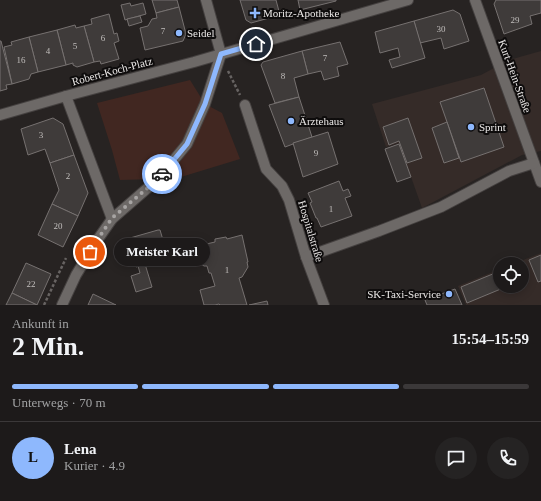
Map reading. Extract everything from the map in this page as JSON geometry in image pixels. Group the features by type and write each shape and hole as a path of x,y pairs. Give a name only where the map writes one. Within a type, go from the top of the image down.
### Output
{"street":[{"path":"62,305 76,275 112,218 158,179 187,144 205,104 221,54 206,0"},
{"name":"Robert-Koch-Platz","path":"112,218 66,96 194,62 408,0"},
{"name":"Kurt-Hein-Straße","path":"475,0 541,182"},
{"path":"0,115 66,96"},
{"name":"Hospitalstraße","path":"245,105 266,169 282,186 289,200 306,257 324,305"},
{"path":"306,257 379,231 441,206 509,171 534,163"}],"path":[{"path":"221,54 245,105"},
{"path":"44,305 66,258"}],"shaded area":[{"path":"541,51 541,151 522,155 422,208 399,143 386,147 372,104 481,75 509,60"},
{"path":"190,80 205,104 222,113 240,159 181,177 120,180 97,103"},
{"path":"541,253 541,305 466,305 458,286 493,272 493,293 529,293 529,258"}],"building":[{"path":"152,0 177,0 179,7 156,13"},
{"path":"240,0 276,0 280,15 251,23 246,20"},
{"path":"298,0 336,0 336,1 300,10"},
{"path":"496,0 541,0 541,13 530,16 532,24 504,34 494,4"},
{"path":"130,3 131,6 143,3 146,14 125,20 121,5"},
{"path":"179,7 186,34 183,41 145,50 140,28 148,26 152,19 157,18 156,13"},
{"path":"453,10 460,14 469,41 444,49 441,38 420,43 414,21"},
{"path":"109,14 114,34 117,33 119,41 114,43 119,59 101,64 100,61 94,62 84,26 92,24 91,19"},
{"path":"140,16 142,22 129,26 127,19"},
{"path":"414,21 425,58 392,68 389,60 400,57 398,48 380,53 375,32"},
{"path":"75,25 76,28 84,26 94,62 77,67 73,65 73,63 66,65 57,30"},
{"path":"57,30 66,65 38,72 29,37"},
{"path":"29,37 38,72 31,74 29,79 12,84 4,47 12,45 11,42"},
{"path":"0,41 12,84 6,85 7,89 0,91"},
{"path":"340,42 348,64 337,67 339,76 324,80 321,71 308,74 302,51"},
{"path":"302,51 308,74 294,78 299,97 275,103 261,65 263,62"},
{"path":"484,88 504,147 461,162 440,102"},
{"name":"Ärztehaus","path":"299,97 312,137 285,147 269,105"},
{"path":"53,118 63,124 74,155 50,163 45,149 28,155 21,129"},
{"path":"408,118 422,158 407,163 399,141 389,145 383,127"},
{"path":"447,122 459,158 444,163 432,128"},
{"path":"328,132 338,164 303,177 293,143"},
{"path":"399,144 411,177 397,182 385,149"},
{"path":"74,155 88,193 78,216 52,204 59,190 50,163"},
{"path":"339,181 343,191 348,189 351,196 345,198 352,216 321,227 310,203 312,202 308,193"},
{"path":"52,204 78,216 63,247 38,235"},
{"path":"160,230 163,240 168,239 174,256 136,267 128,240 130,238"},
{"path":"242,235 248,267 242,277 239,278 247,305 204,305 200,290 215,286 207,266 201,264 199,257 204,253 202,245 215,242 215,239 226,237 227,239"},
{"path":"129,244 133,257 126,259 122,247"},
{"path":"541,255 541,281 538,282 529,260"},
{"path":"26,263 51,274 37,305 12,293"},
{"path":"145,264 152,287 136,292 131,276 140,273 138,266"},
{"path":"493,274 493,292 467,303 461,287"},
{"name":"SK-Taxi-Service","path":"455,289 462,305 427,305 425,300"},
{"path":"12,293 37,305 6,305"},
{"path":"93,294 116,305 88,305"},
{"path":"267,301 268,305 249,305"}],"way so far":[{"path":"90,252 112,218 162,174"}],"place":[{"name":"Moritz-Apotheke","path":"255,13"},
{"name":"Seidel","path":"179,33"},
{"name":"Ärztehaus","path":"291,121"},
{"name":"Sprint","path":"471,127"},
{"name":"Meister Karl","path":"90,252"},
{"name":"SK-Taxi-Service","path":"449,294"}],"route":[{"path":"162,174 187,144 205,104 221,54 256,44"}]}
